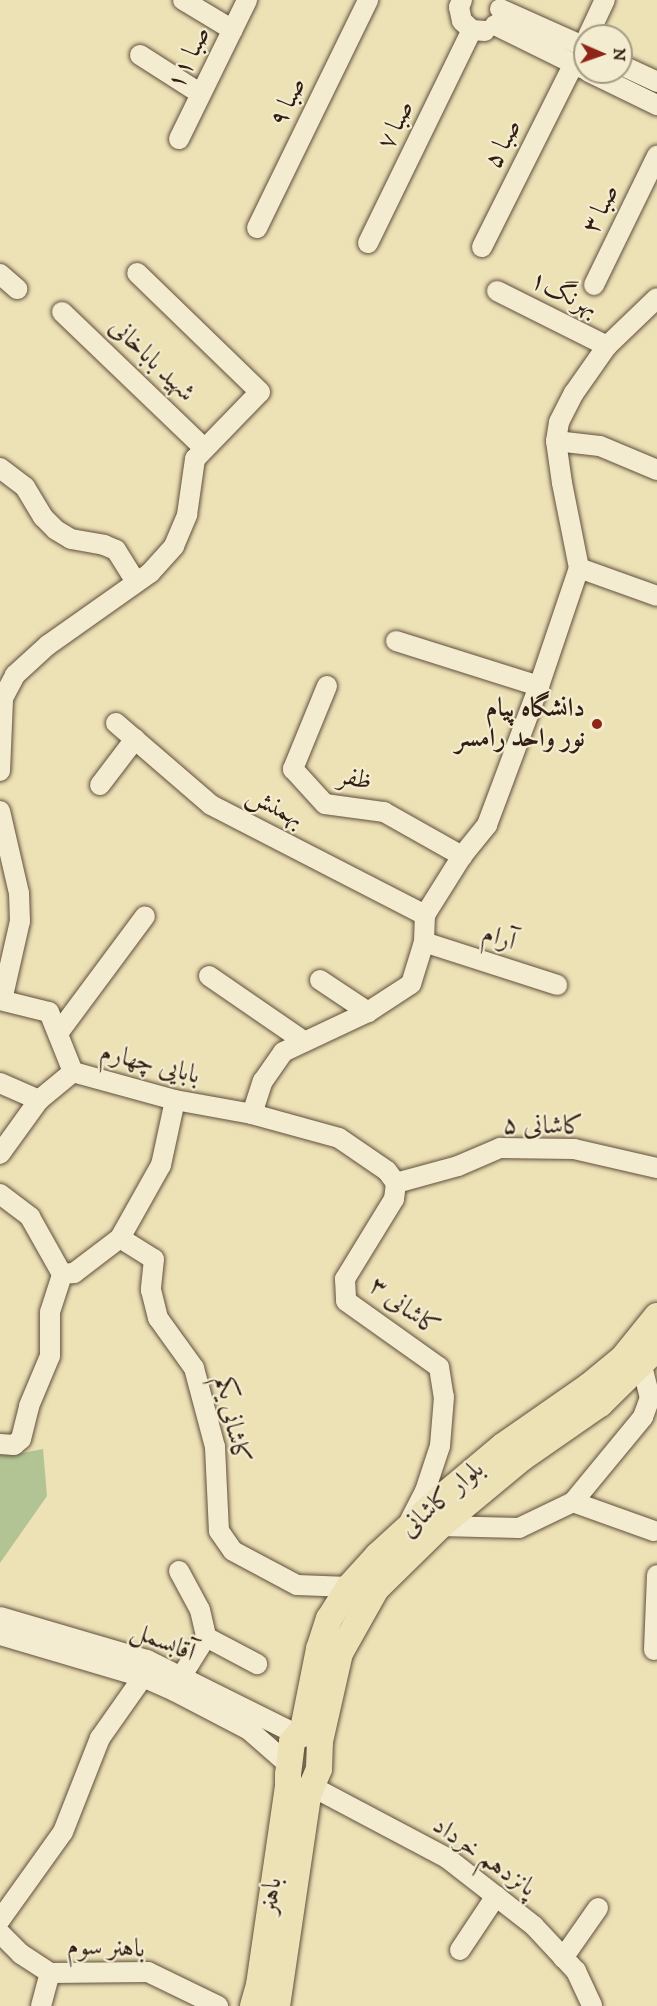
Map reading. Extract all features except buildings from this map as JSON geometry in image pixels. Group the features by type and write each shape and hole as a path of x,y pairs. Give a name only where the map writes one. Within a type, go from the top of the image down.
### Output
{"main road":[{"name":"بلوار کاشانی","path":"317,1707 329,1619 349,1587 404,1530 502,1446 589,1386 623,1358 657,1316"},
{"name":"بلوار کاشانی","path":"306,1736 340,1653 376,1589 440,1526 522,1458 600,1404 649,1357"},
{"path":"306,1736 319,1769 299,1783 292,1742 306,1736"},
{"name":"باهنر","path":"253,2006 299,1783"},
{"name":"باهنر","path":"277,2006 299,1783"}],"street":[{"path":"183,0 233,30"},
{"name":"صبا ۱۱","path":"179,139 247,0"},
{"name":"صبا ۹","path":"257,228 368,0"},
{"path":"593,24 604,0"},
{"path":"455,2 462,21 472,30 484,31 497,11"},
{"path":"497,11 573,39"},
{"path":"497,11 573,63"},
{"name":"صبا ۷","path":"368,243 472,30"},
{"path":"140,55 201,94"},
{"path":"633,71 657,82"},
{"name":"صبا ۵","path":"482,247 574,84"},
{"path":"613,84 657,105"},
{"name":"صبا ۳","path":"594,285 657,156"},
{"path":"0,771 3,698 15,675 48,645 150,573 174,546 187,515 195,459 260,392 137,273"},
{"path":"0,274 17,289"},
{"name":"۱بهرنگ","path":"497,291 607,346"},
{"path":"396,1183 387,1171 339,1138 252,1114 263,1081 283,1052 368,1012 411,984 424,942 425,915 462,856 487,825 539,686 579,568 556,441 559,422 574,393 607,346 657,298"},
{"name":"شهید باباخانی","path":"62,312 204,448"},
{"path":"556,441 600,446 657,470"},
{"path":"0,468 25,487 44,517 56,530 71,539 104,544 116,550 136,582"},
{"path":"579,568 657,596"},
{"path":"396,641 539,686"},
{"name":"ظفر","path":"327,686 293,769 325,804 384,812 462,856"},
{"name":"بهمنش","path":"116,723 211,805 425,915"},
{"path":"100,784 135,740"},
{"path":"0,811 19,893 20,921 1,1000 49,1012 59,1032 73,1072"},
{"path":"59,1032 146,916"},
{"name":"آرام","path":"424,942 557,985"},
{"path":"209,976 304,1042"},
{"path":"320,980 368,1012"},
{"name":"بابایی چهارم","path":"0,1154 39,1100 73,1072 175,1100 252,1114"},
{"path":"0,1083 39,1100"},
{"path":"63,1274 74,1273 120,1238 160,1165 175,1100"},
{"name":"کاشانی ۵","path":"396,1183 458,1166 500,1148 574,1149 657,1168"},
{"name":"کاشانی ۳","path":"396,1183 394,1199 345,1279 346,1301 439,1367 444,1397 440,1446 425,1491 404,1530"},
{"path":"0,1194 30,1217 63,1274 50,1312 50,1356 29,1406 21,1439 14,1445 0,1444"},
{"name":"کاشانی یکم","path":"120,1238 154,1259 151,1290 158,1318 194,1368 215,1447 219,1531 232,1551 297,1585 349,1587"},
{"path":"440,1526 519,1528 573,1502 643,1417 650,1398 649,1357"},
{"path":"573,1502 656,1531"},
{"path":"178,1571 200,1610 206,1637 181,1677"},
{"path":"654,1650 657,1575"},
{"name":"آقابسمل","path":"0,1617 147,1660 274,1723 306,1736"},
{"name":"آقابسمل","path":"0,1635 143,1677 249,1730 262,1741 299,1783"},
{"path":"206,1637 257,1664"},
{"path":"0,1920 63,1832 100,1738 143,1677"},
{"path":"262,1741 271,1735 274,1723"},
{"name":"پانزدهم خرداد","path":"299,1783 447,1858 534,1926 576,1971 592,2006"},
{"path":"460,1950 496,1896"},
{"path":"563,1958 598,1908"},
{"name":"باهنر سوم","path":"0,1933 21,1954 50,1973 148,1972 218,2006"},
{"path":"41,2006 50,1973"}],"green space":[{"path":"43,1449 47,1496 0,1563 0,1453 11,1455"}],"place":[{"name":"دانشگاه پیام نور واحد رامسر","path":"597,724"}]}
